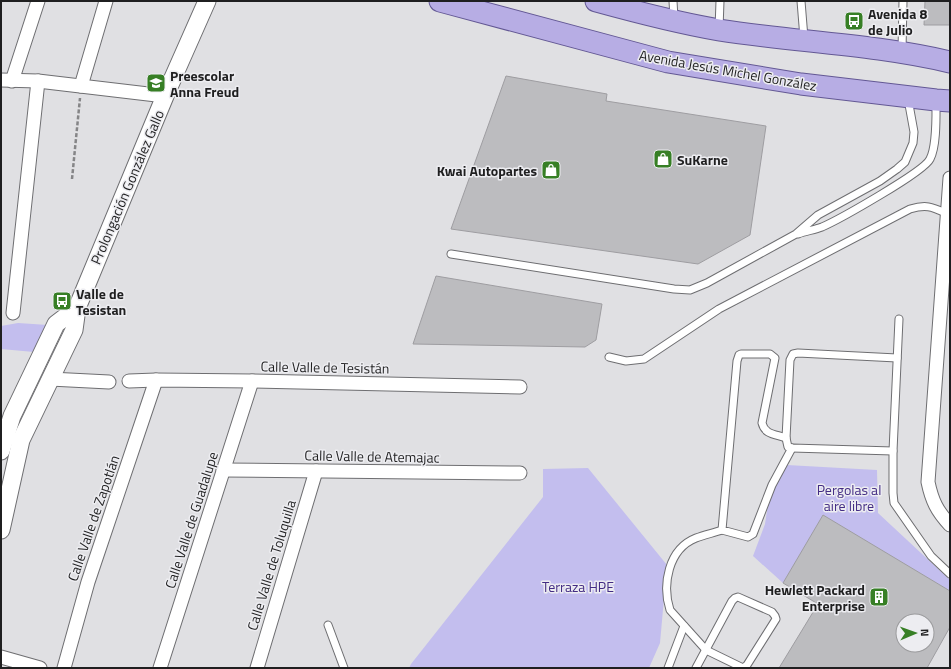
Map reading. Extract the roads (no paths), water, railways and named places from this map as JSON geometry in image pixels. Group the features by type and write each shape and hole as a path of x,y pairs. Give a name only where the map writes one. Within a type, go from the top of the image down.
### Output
{"main road":[{"name":"Avenida Jesús Michel González","path":"440,1 668,62 802,84 945,102"},
{"path":"600,2 673,11 719,30 902,53 947,61"}],"street":[{"path":"38,1 6,81 38,81 165,96"},
{"path":"81,86 106,1"},
{"name":"Prolongación González Gallo","path":"1,530 21,440 74,330 77,308 165,96 207,1"},
{"path":"13,313 38,81"},
{"path":"950,178 928,482 932,499 940,515 950,525"},
{"path":"1,451 12,416 56,324 77,308"},
{"path":"50,379 109,382"},
{"name":"Calle Valle de Zapotlán","path":"64,668 88,582 156,380"},
{"name":"Calle Valle de Tesistán","path":"129,381 252,381 520,387"},
{"name":"Calle Valle de Guadalupe","path":"160,668 252,381"},
{"name":"Calle Valle de Atemajac","path":"223,470 520,473"},
{"name":"Calle Valle de Toluquilla","path":"256,668 316,471"},
{"path":"1,656 40,668"}],"lane":[{"path":"719,30 720,1"},
{"path":"801,1 805,40"},
{"path":"902,53 903,1"},
{"path":"451,254 674,289 690,290 707,283 796,234 818,215 880,181 905,162 913,142 914,132 908,97"},
{"path":"796,234 822,227 882,194 924,166 930,159 945,102"},
{"path":"609,357 626,361 644,359 719,309 910,209 921,206 930,206 948,214"},
{"path":"899,319 892,493 894,503 931,556 950,574"},
{"path":"722,530 737,361 739,355 770,354 776,358 762,423 767,432 786,438"},
{"path":"893,451 792,448 788,447 786,438 790,360 793,354 897,358"},
{"path":"696,668 706,650 732,601 735,598 741,597 772,612 776,619 747,665 743,668 706,650 670,610 666,580 676,553 695,538 722,530 748,537 753,534 772,485 792,448"},
{"path":"328,624 344,668"},
{"path":"668,668 684,626"}],"place":[{"name":"Avenida 8 de Julio","path":"854,21"},
{"name":"Preescolar Anna Freud","path":"156,83"},
{"name":"SuKarne","path":"663,159"},
{"name":"Kwai Autopartes","path":"551,170"},
{"name":"Valle de Tesistan","path":"62,301"},
{"name":"Hewlett Packard Enterprise","path":"879,597"}],"park label":[{"name":"Pergolas al aire libre","path":"849,498"},
{"name":"Terraza HPE","path":"578,586"}]}
